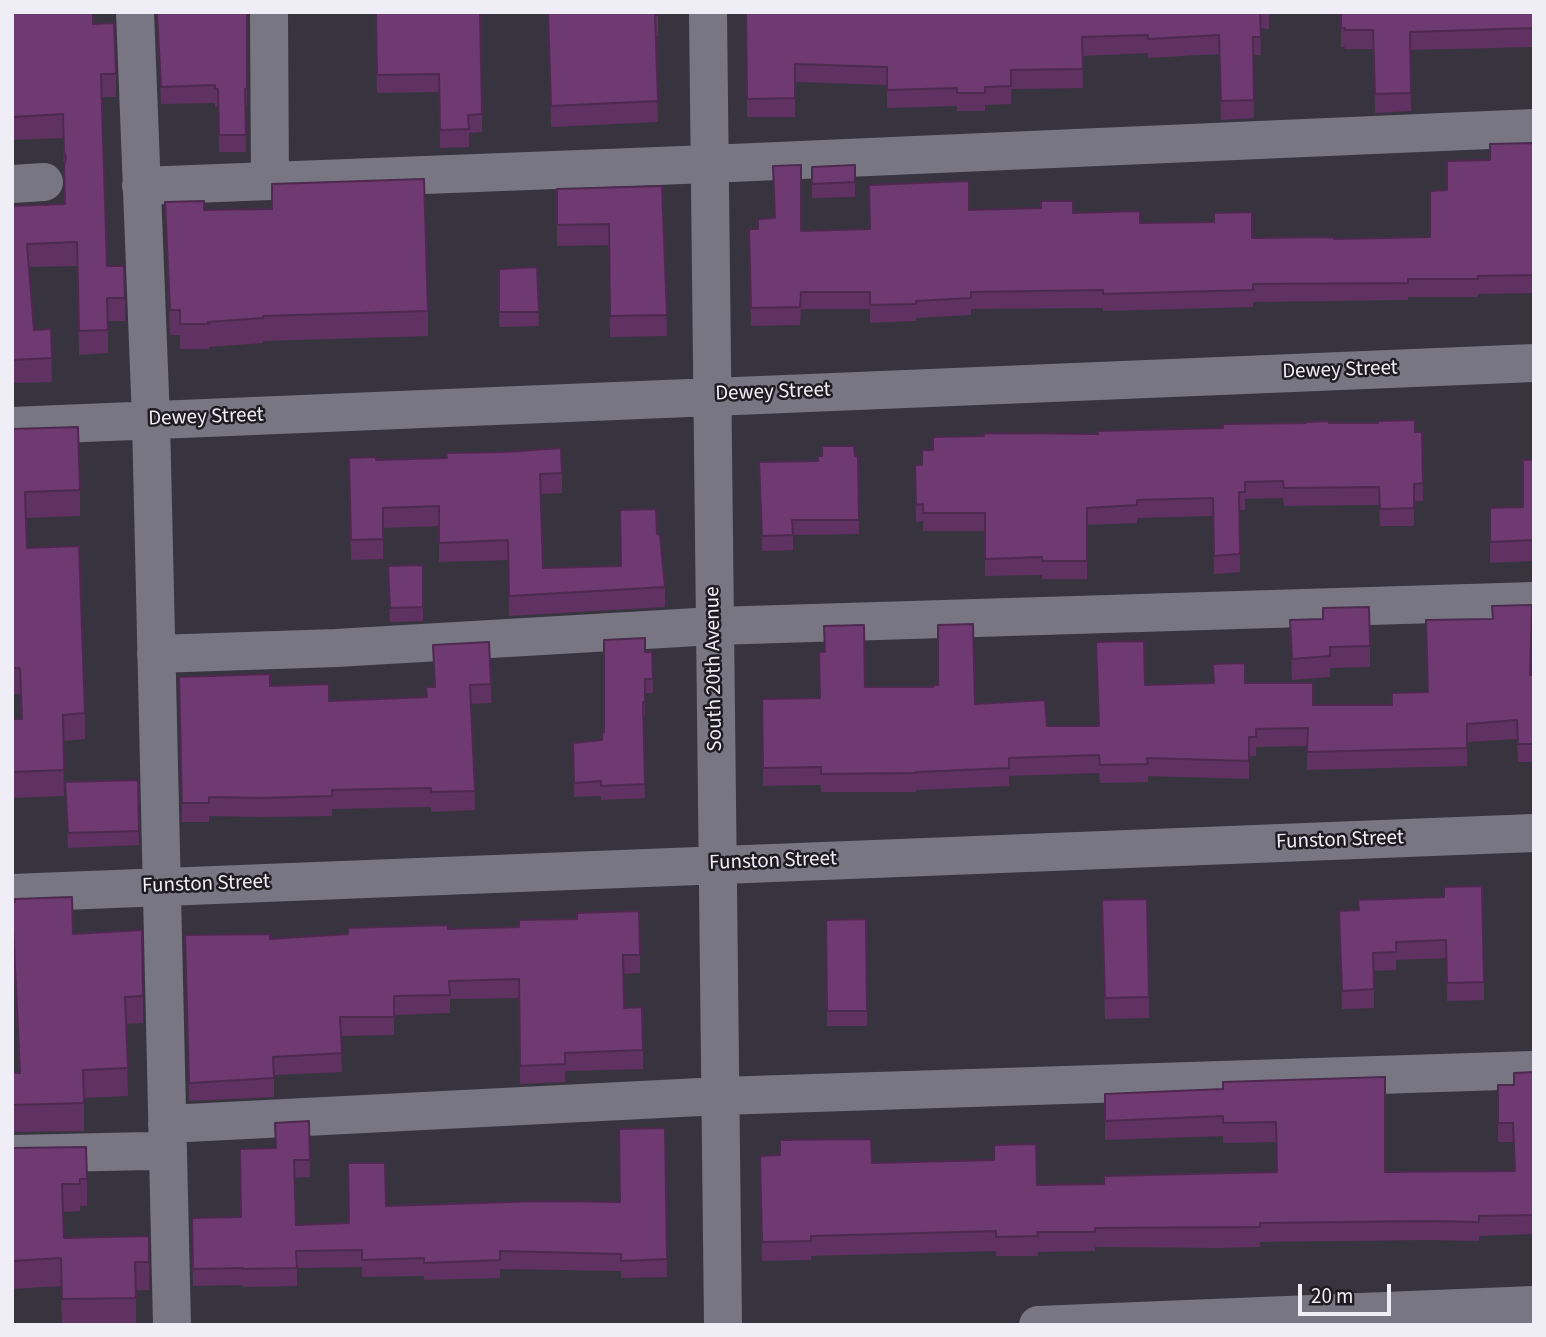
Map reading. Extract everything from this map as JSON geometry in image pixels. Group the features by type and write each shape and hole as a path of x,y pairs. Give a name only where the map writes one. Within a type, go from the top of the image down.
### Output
{"street":[{"path":"135,12 150,420 161,886 158,1137 172,1325"},
{"path":"269,12 270,181"},
{"name":"South 20th Avenue","path":"708,12 723,1325"},
{"path":"141,186 1534,128"},
{"name":"Dewey Street","path":"12,426 1534,363"},
{"path":"156,654 336,648 714,626 1534,601"},
{"name":"Funston Street","path":"12,893 1534,833"},
{"path":"12,1154 158,1137 720,1096 1534,1070"},
{"path":"1038,1325 1534,1305"}],"building":[{"path":"12,12 93,12 93,24 114,23 116,74 101,74 107,266 124,266 125,298 107,298 108,330 79,331 77,242 27,244 34,330 51,329 52,358 12,360 12,206 65,204 66,158 63,114 12,117"},
{"path":"157,12 247,12 246,135 219,135 218,89 215,89 215,85 161,87"},
{"path":"376,12 480,12 482,114 468,115 469,129 440,130 439,74 377,75"},
{"path":"548,12 658,12 658,15 655,15 658,101 551,106"},
{"path":"746,12 1260,12 1261,37 1253,37 1254,100 1221,101 1219,35 1148,39 1148,35 1082,37 1083,69 1011,70 1011,86 985,87 985,93 957,93 957,88 887,90 887,67 795,64 795,98 747,99"},
{"path":"1341,12 1534,12 1534,28 1410,32 1411,93 1375,94 1373,30 1341,28"},
{"path":"1534,143 1534,275 1478,276 1478,279 1408,279 1408,283 1253,284 1253,290 1103,294 1103,290 971,292 971,298 916,301 916,304 870,305 870,292 801,292 800,307 751,308 749,229 758,229 758,219 775,218 773,166 801,165 801,231 870,229 869,185 969,181 969,210 1041,208 1041,201 1073,201 1073,213 1140,211 1140,223 1214,222 1214,213 1252,212 1252,238 1430,237 1430,191 1447,190 1447,161 1490,160 1490,144"},
{"path":"855,165 855,182 812,184 812,167"},
{"path":"424,179 428,311 263,316 208,322 209,324 180,324 180,310 170,310 165,202 204,201 204,210 272,209 272,184"},
{"path":"662,186 667,315 610,316 609,224 557,225 557,189"},
{"path":"537,267 539,312 499,312 499,269"},
{"path":"1415,420 1415,432 1422,432 1423,483 1414,484 1414,508 1380,509 1379,487 1284,488 1283,481 1245,482 1245,492 1239,492 1240,554 1214,556 1213,498 1137,500 1137,505 1087,508 1087,561 1042,561 1042,557 985,559 985,513 923,513 923,504 916,505 915,465 922,465 922,450 933,450 933,437 984,436 984,433 1098,434 1098,431 1223,428 1223,424 1329,421 1378,423"},
{"path":"78,427 80,490 25,492 27,548 79,546 85,713 63,715 64,770 12,772 12,719 22,719 20,668 12,668 12,429"},
{"path":"822,446 854,446 855,456 858,456 859,520 792,520 793,535 762,536 759,462 818,461 818,456 822,456"},
{"path":"561,448 562,473 540,474 543,568 621,566 620,510 656,509 665,587 509,596 508,540 439,543 439,506 383,508 383,539 351,540 349,458 447,458 446,453"},
{"path":"1523,460 1534,460 1534,540 1490,542 1490,508 1523,507"},
{"path":"423,565 423,607 390,608 388,566"},
{"path":"1532,605 1530,675 1534,675 1534,744 1518,744 1517,720 1467,724 1467,748 1307,752 1308,728 1256,729 1256,737 1249,737 1249,761 1147,758 1148,764 1100,765 1099,755 1009,758 1009,768 916,773 821,774 821,767 763,768 762,699 820,698 819,652 825,652 824,626 864,625 865,687 933,687 938,685 938,625 973,624 975,704 1045,700 1047,726 1099,726 1096,642 1144,641 1145,685 1214,683 1213,664 1245,663 1245,683 1313,683 1313,705 1392,705 1392,693 1428,692 1426,620 1493,619 1492,606"},
{"path":"1369,607 1370,646 1330,647 1330,656 1292,659 1290,620 1323,619 1323,608"},
{"path":"645,638 645,652 652,652 653,679 645,679 643,702 645,784 601,786 601,781 574,783 573,743 602,740 604,732 604,640"},
{"path":"489,642 491,684 470,685 475,791 431,792 431,788 332,790 332,796 209,797 209,803 182,803 179,677 270,674 270,686 329,684 329,701 427,697 426,687 435,687 433,645"},
{"path":"138,780 139,831 68,833 65,782"},
{"path":"1482,886 1484,982 1447,983 1446,940 1396,942 1396,952 1373,953 1374,989 1342,991 1339,911 1359,910 1358,900 1444,897 1444,887"},
{"path":"72,897 73,934 142,930 143,996 125,997 128,1068 83,1070 84,1103 12,1105 12,1073 20,1073 12,902 15,902 15,899"},
{"path":"1147,899 1149,997 1105,998 1102,900"},
{"path":"639,911 640,955 623,955 624,1008 642,1007 643,1050 565,1053 565,1064 520,1066 519,979 449,981 450,995 394,996 394,1017 340,1017 342,1053 273,1057 274,1078 189,1083 185,935 270,934 270,939 348,934 348,928 448,925 448,929 519,927 519,920 577,919 577,913"},
{"path":"866,919 867,1011 827,1011 826,920"},
{"path":"1534,1072 1534,1215 1479,1216 1479,1222 1260,1223 1260,1227 1095,1228 1095,1232 1037,1232 1038,1236 996,1237 996,1231 811,1236 811,1241 762,1242 760,1156 780,1155 780,1140 871,1139 872,1163 994,1160 994,1145 1036,1144 1037,1185 1104,1184 1104,1176 1277,1172 1276,1122 1223,1123 1223,1116 1105,1121 1105,1094 1223,1089 1223,1082 1385,1077 1385,1172 1515,1171 1513,1123 1498,1123 1498,1085 1514,1085 1514,1073"},
{"path":"309,1121 310,1160 294,1160 296,1225 349,1223 348,1163 385,1163 386,1206 542,1201 620,1202 619,1129 665,1128 667,1259 621,1261 621,1254 500,1251 500,1260 424,1263 424,1258 362,1260 362,1250 296,1251 297,1268 193,1269 192,1218 241,1217 240,1149 276,1148 275,1123"},
{"path":"86,1147 87,1179 80,1179 80,1184 62,1184 64,1238 149,1236 149,1262 135,1262 136,1298 62,1299 61,1258 12,1261 12,1148"}]}
